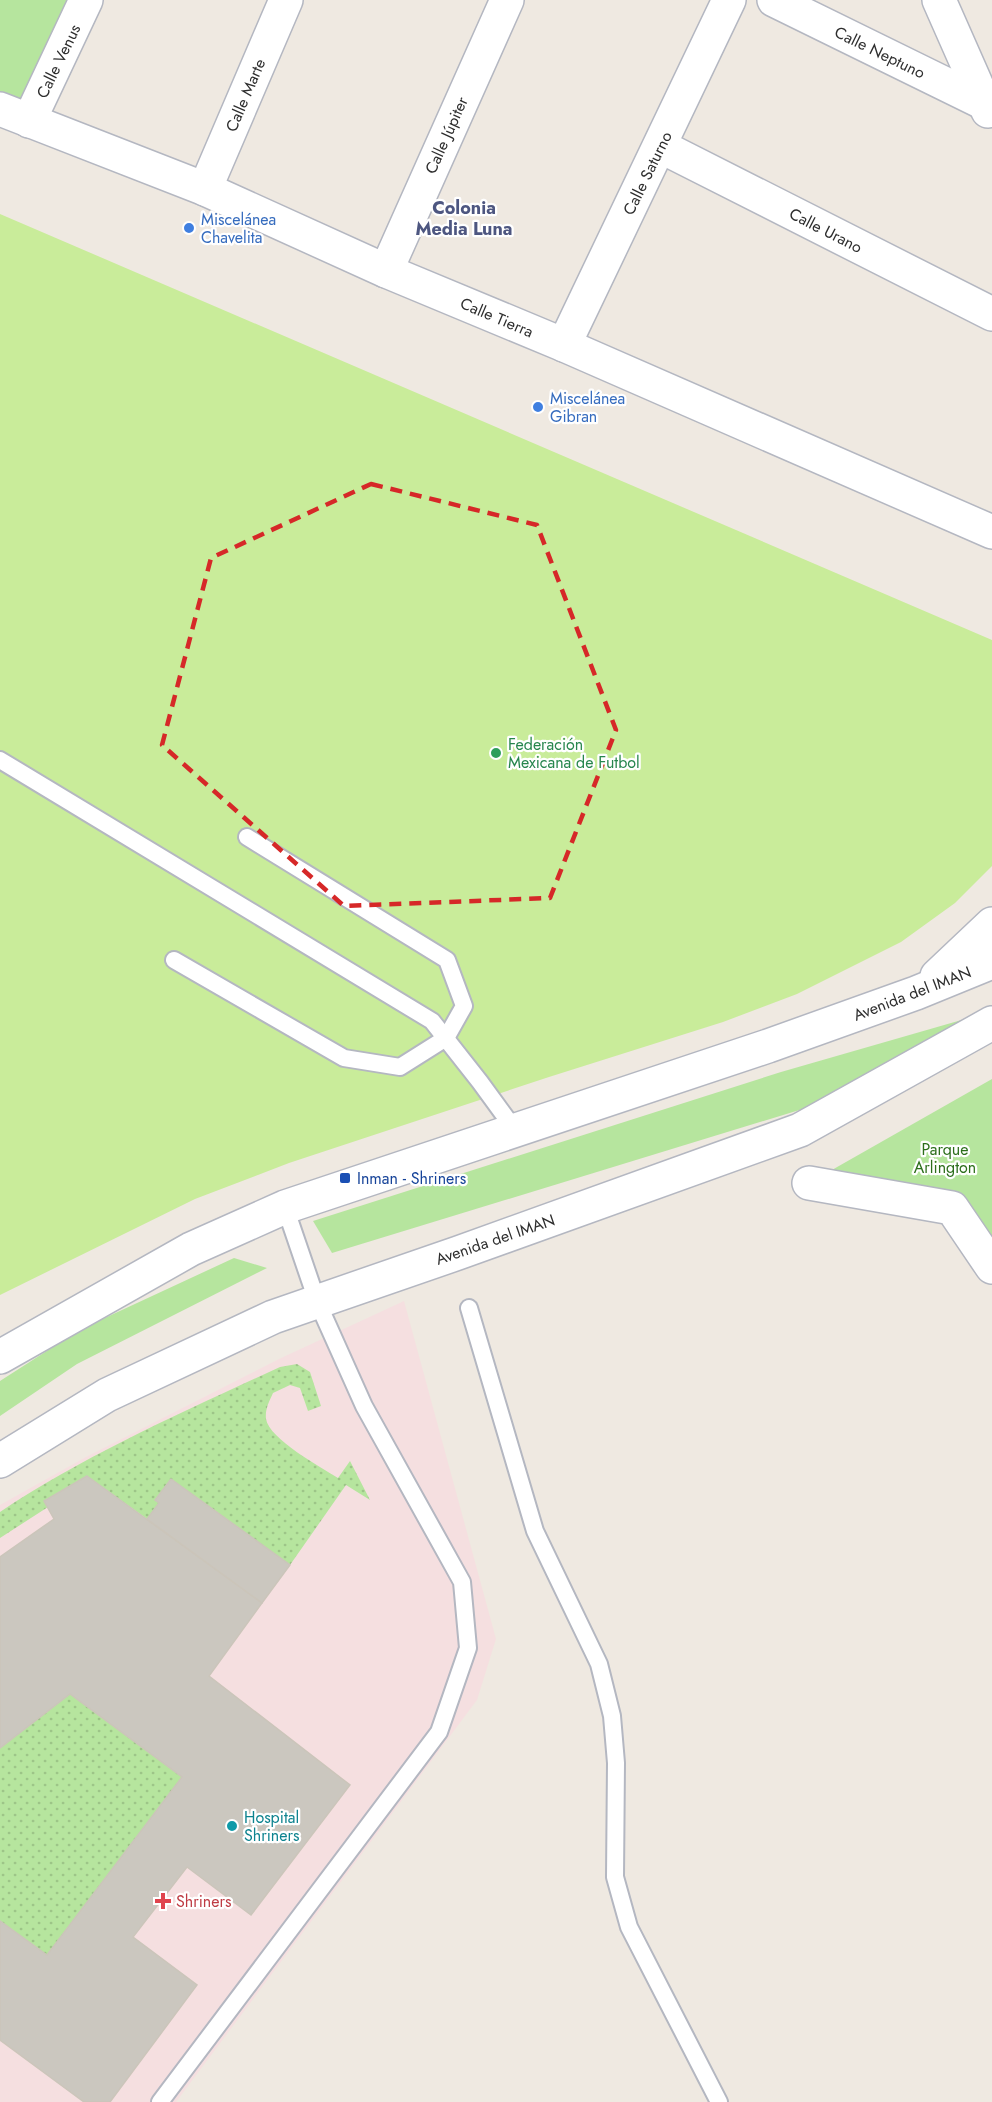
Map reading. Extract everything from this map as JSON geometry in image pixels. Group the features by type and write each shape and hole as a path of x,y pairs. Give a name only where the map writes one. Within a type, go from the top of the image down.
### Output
{"street":[{"name":"Calle Venus","path":"14,115 87,0"},
{"name":"Calle Marte","path":"205,189 286,0"},
{"name":"Calle Júpiter","path":"386,271 507,0"},
{"name":"Calle Saturno","path":"564,345 729,0"},
{"name":"Calle Neptuno","path":"774,0 989,113"},
{"path":"939,0 989,113"},
{"name":"Calle Tierra","path":"14,115 205,189 386,271 564,345 992,532"},
{"name":"Calle Urano","path":"660,146 992,314"},
{"path":"916,993 947,968 992,924"},
{"name":"Avenida del IMAN","path":"0,1357 191,1249 285,1207 768,1046 916,993 992,962"},
{"name":"Avenida del IMAN","path":"0,1461 107,1395 273,1317 800,1130 992,1023"},
{"path":"809,1183 952,1208 992,1266"}],"lane":[{"path":"0,760 432,1022 515,1130"},
{"path":"174,960 344,1058 400,1067 446,1038 464,1006 447,960 247,837"},
{"path":"160,2102 438,1732 468,1648 462,1582 364,1406 317,1301 285,1207"},
{"path":"469,1308 535,1531 599,1664 612,1716 616,1763 615,1877 629,1927 719,2102"}],"highlighted area":[{"path":"371,484 537,525 616,730 550,898 344,906 162,745 211,558"}],"shaded area":[{"name":"Shriners","path":"404,1301 496,1639 477,1700 176,2102 0,2102 0,1505 86,1457 279,1359"}],"green space":[{"path":"0,0 86,0 29,121 0,109"},
{"name":"Federación Mexicana de Futbol","path":"0,214 992,640 992,866 955,903 901,942 797,994 723,1022 289,1163 195,1199 0,1295"},
{"path":"965,1019 806,1108 332,1253 313,1221 781,1072"},
{"name":"Parque Arlington","path":"992,1079 992,1267 952,1208 809,1183"},
{"path":"234,1258 267,1268 77,1364 0,1416 0,1381 81,1329"},
{"path":"297,1364 310,1372 321,1406 308,1411 300,1388 290,1385 273,1393 266,1412 269,1427 286,1444 338,1478 350,1461 370,1500 346,1485 290,1565 171,1479 155,1500 159,1503 147,1519 87,1476 44,1501 48,1507 0,1538 0,1512 67,1471 173,1417 280,1367"},
{"path":"70,1694 182,1777 47,1955 0,1921 0,1748"}],"building":[{"name":"Hospital Shriners","path":"87,1476 262,1603 209,1676 350,1785 251,1915 187,1867 133,1937 197,1985 110,2102 84,2102 0,2040 0,1921 47,1955 182,1777 70,1694 0,1748 0,1557 54,1519 44,1501"},
{"path":"171,1479 290,1565 262,1603 147,1519 159,1503 155,1500"}],"place":[{"name":"Miscelánea Chavelita","path":"189,228"},
{"name":"Miscelánea Gibran","path":"538,407"},
{"name":"Federación Mexicana de Futbol","path":"496,753"},
{"name":"Inman - Shriners","path":"345,1178"},
{"name":"Hospital Shriners","path":"232,1826"},
{"name":"Shriners","path":"163,1901"}],"district":[{"name":"Colonia Media Luna","path":"464,218"}]}
